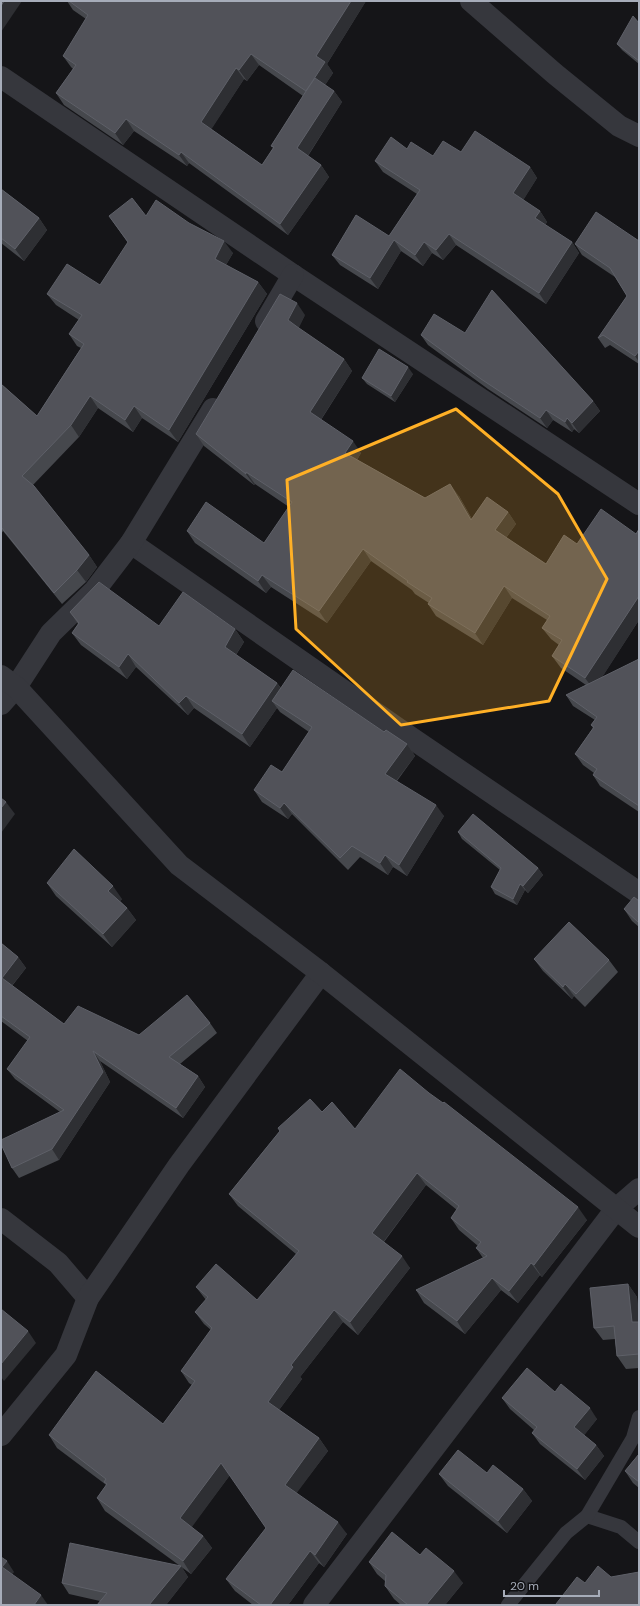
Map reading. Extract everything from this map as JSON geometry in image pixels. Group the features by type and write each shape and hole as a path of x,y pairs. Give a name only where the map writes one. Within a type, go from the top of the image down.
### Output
{"street":[{"path":"476,2 555,74 619,126 639,136"},
{"path":"1,77 294,275 639,504"},
{"path":"257,336 294,275"},
{"path":"1,704 8,682 51,633 95,590 131,543 224,390"},
{"path":"131,543 410,737 639,893"},
{"path":"8,682 179,865 321,973 639,1228"},
{"path":"1,1435 66,1355 88,1298 179,1165 321,973"},
{"path":"314,1605 616,1209 639,1189"},
{"path":"1,1219 58,1263 88,1298"}],"lane":[{"path":"508,1605 566,1533 587,1516 633,1438 639,1417"},
{"path":"587,1516 621,1527 639,1542"}],"highlighted area":[{"path":"456,409 558,494 607,579 549,701 401,725 296,629 287,480"}],"building":[{"path":"69,1 351,1 316,56 325,62 308,88 315,78 334,91 297,148 321,165 280,224 181,152 179,155 126,119 115,133 56,93 76,65 63,56 88,15","holes":["251,54 306,91 308,88 271,146 274,147 262,165 201,122 236,68 239,70"]},
{"path":"633,16 639,23 639,61 617,44"},
{"path":"475,131 530,167 513,193 540,211 535,218 572,242 539,293 449,234 436,250 424,242 415,255 394,240 370,278 332,255 356,215 389,236 420,190 375,161 391,137 407,149 411,142 433,156 443,141 461,152"},
{"path":"1,189 39,218 15,249 1,238"},
{"path":"132,198 146,216 156,200 189,223 224,241 215,259 258,282 169,430 134,406 125,420 90,396 71,425 22,476 34,486 89,555 77,570 54,593 1,527 1,384 37,416 84,344 69,334 82,315 47,294 67,264 100,285 128,242 109,216"},
{"path":"596,212 639,241 639,351 635,356 603,335 598,338 627,296 610,268 575,244"},
{"path":"492,290 593,401 572,423 567,418 565,422 546,410 540,418 481,379 421,335 434,314 465,333"},
{"path":"280,294 297,303 288,320 344,359 310,412 353,441 345,453 425,498 450,484 471,520 487,497 508,512 495,530 546,564 564,535 577,544 601,509 636,534 639,529 639,596 585,678 552,656 562,640 542,628 550,616 504,586 475,633 428,604 432,598 407,582 408,581 363,549 319,611 262,575 258,581 187,531 206,502 264,543 292,502 246,472 246,474 196,434"},
{"path":"379,349 408,367 391,396 362,378"},
{"path":"99,582 159,626 183,592 235,629 225,647 277,683 242,734 186,696 179,703 128,654 119,667 72,633 79,623 70,612"},
{"path":"639,659 639,806 593,775 597,769 575,754 594,727 591,725 597,717 566,695"},
{"path":"293,670 384,732 386,730 407,744 385,774 436,805 399,865 385,855 380,863 352,846 340,858 284,803 280,808 254,790 271,765 282,772 312,727 272,701"},
{"path":"1,798 6,802 1,808"},
{"path":"473,814 538,868 523,886 520,884 513,899 491,887 501,868 458,832"},
{"path":"74,849 113,886 108,891 127,908 103,934 47,883"},
{"path":"634,897 639,901 639,923 624,909"},
{"path":"569,922 609,960 576,994 565,984 563,987 534,959"},
{"path":"1,943 18,957 2,978 64,1024 78,1006 139,1035 187,995 210,1023 169,1057 198,1076 176,1108 93,1051 103,1072 52,1149 12,1168 1,1144 1,1140 64,1110 7,1069 30,1037 1,1016"},
{"path":"400,1069 578,1207 534,1265 531,1263 509,1291 492,1278 457,1321 416,1290 487,1256 476,1248 481,1242 451,1218 459,1206 417,1173 372,1233 402,1256 350,1322 334,1310 291,1365 293,1367 268,1402 319,1438 285,1485 338,1522 315,1555 310,1551 270,1605 261,1605 226,1579 266,1528 221,1463 180,1518 203,1536 183,1561 97,1498 107,1484 104,1482 106,1479 49,1435 96,1371 163,1424 195,1381 181,1371 212,1328 195,1312 208,1297 196,1287 216,1264 257,1300 299,1251 229,1194 280,1131 278,1128 310,1099 322,1112 332,1102 355,1129"},
{"path":"628,1284 632,1322 639,1322 639,1354 617,1356 614,1326 594,1328 590,1288"},
{"path":"1,1309 28,1331 1,1364"},
{"path":"527,1368 555,1392 561,1384 590,1408 574,1427 596,1445 577,1469 532,1433 537,1427 502,1398"},
{"path":"458,1450 487,1473 493,1465 523,1489 498,1521 439,1474"},
{"path":"639,1454 639,1482 625,1471"},
{"path":"392,1532 420,1555 426,1548 454,1571 426,1605 408,1605 385,1586 386,1575 369,1562"},
{"path":"70,1543 181,1566 149,1605 97,1605 107,1593 62,1583"},
{"path":"1,1557 7,1561 2,1567 41,1595 34,1605 1,1605"},
{"path":"598,1566 611,1577 639,1572 639,1605 556,1604 577,1577 585,1583"}]}
